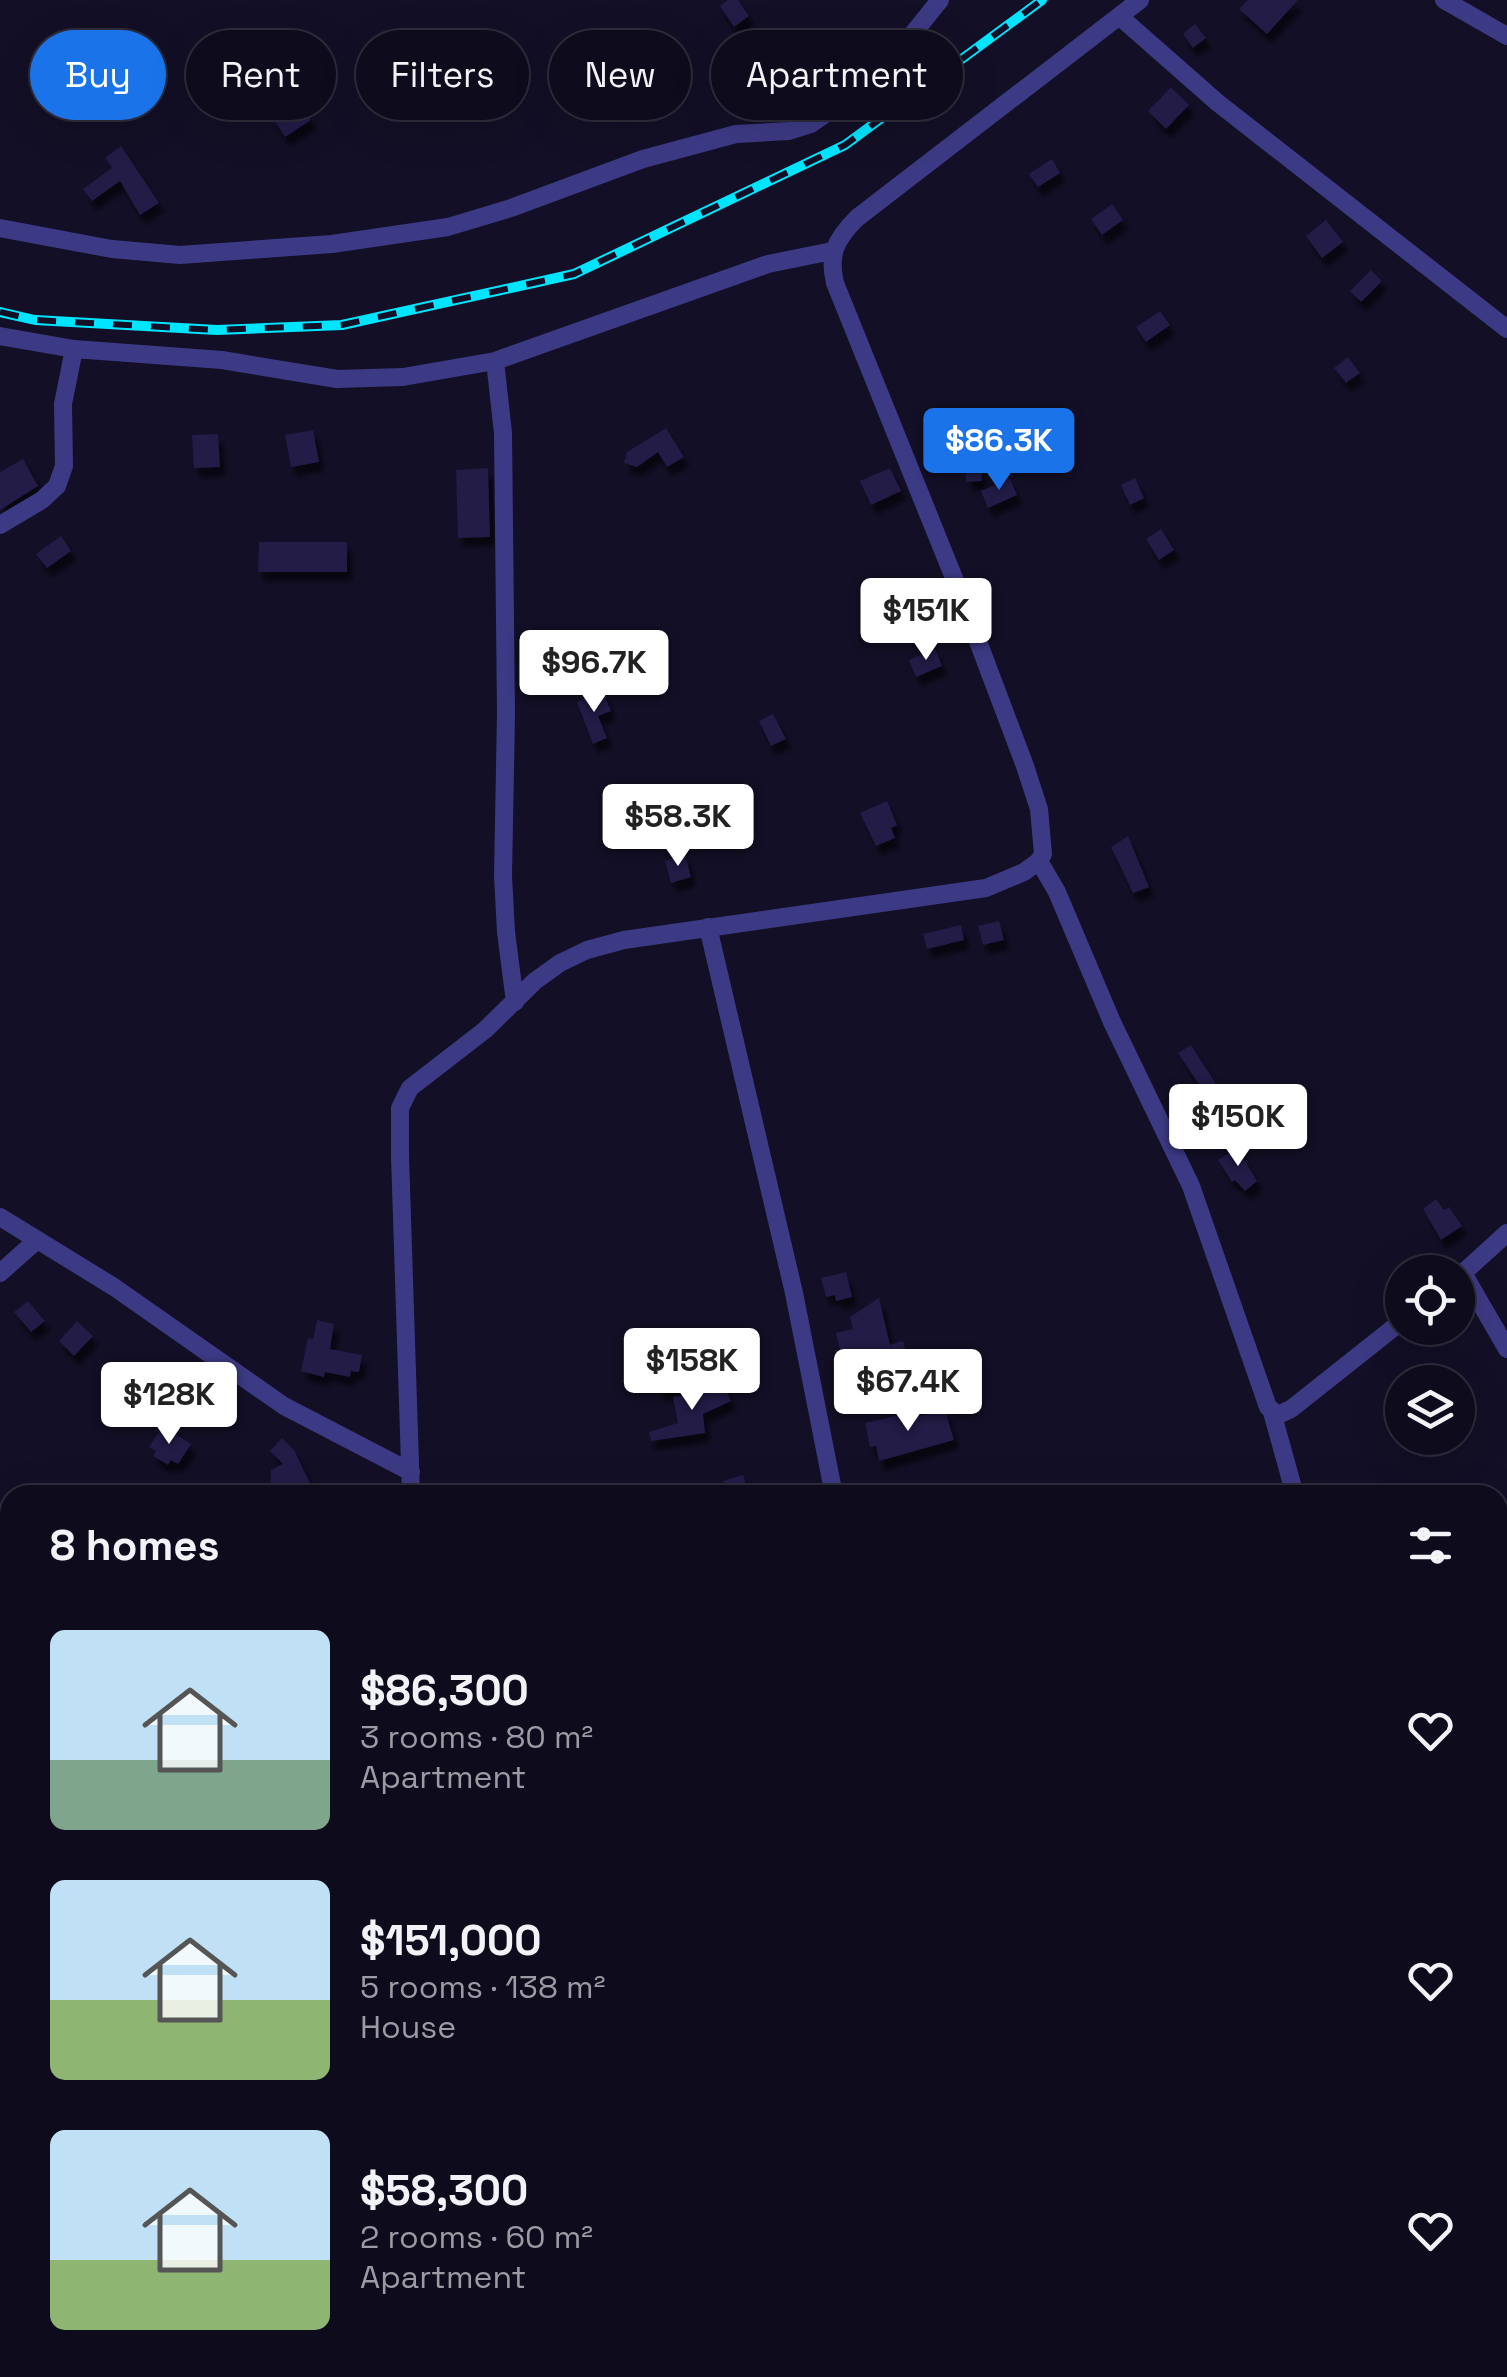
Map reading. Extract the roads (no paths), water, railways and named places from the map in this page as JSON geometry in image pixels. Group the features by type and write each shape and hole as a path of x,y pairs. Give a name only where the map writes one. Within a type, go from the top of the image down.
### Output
{"street":[{"path":"0,228 112,250 180,256 332,244 448,227 643,159 736,134 811,124 878,78 940,0"},
{"path":"1140,0 857,218 840,235 832,251 836,283 1025,766 1039,809 1043,848 1040,861 1058,892 1112,1022 1191,1186 1272,1412 1292,1485"},
{"path":"1444,0 1507,36"},
{"path":"1119,16 1218,103 1507,329"},
{"path":"0,336 74,349 222,360 337,379 402,377 495,361 731,276 832,251"},
{"path":"0,525 42,500 57,486 64,466 63,404 74,349"},
{"path":"495,361 503,432 506,713 502,876 516,1002"},
{"path":"411,1485 400,1108 410,1088 516,1002 534,981 587,950 624,940 986,888 1011,880 1040,861"},
{"path":"708,927 794,1293 832,1485"},
{"path":"0,1217 114,1287 284,1406 411,1472"},
{"path":"1475,1262 1507,1233"},
{"path":"0,1273 36,1241"},
{"path":"1475,1299 1507,1349"},
{"path":"1272,1412 1278,1416 1291,1409 1385,1334"}],"railway":[{"path":"0,312 35,320 217,330 342,325 574,274 845,145 1042,0"}]}
